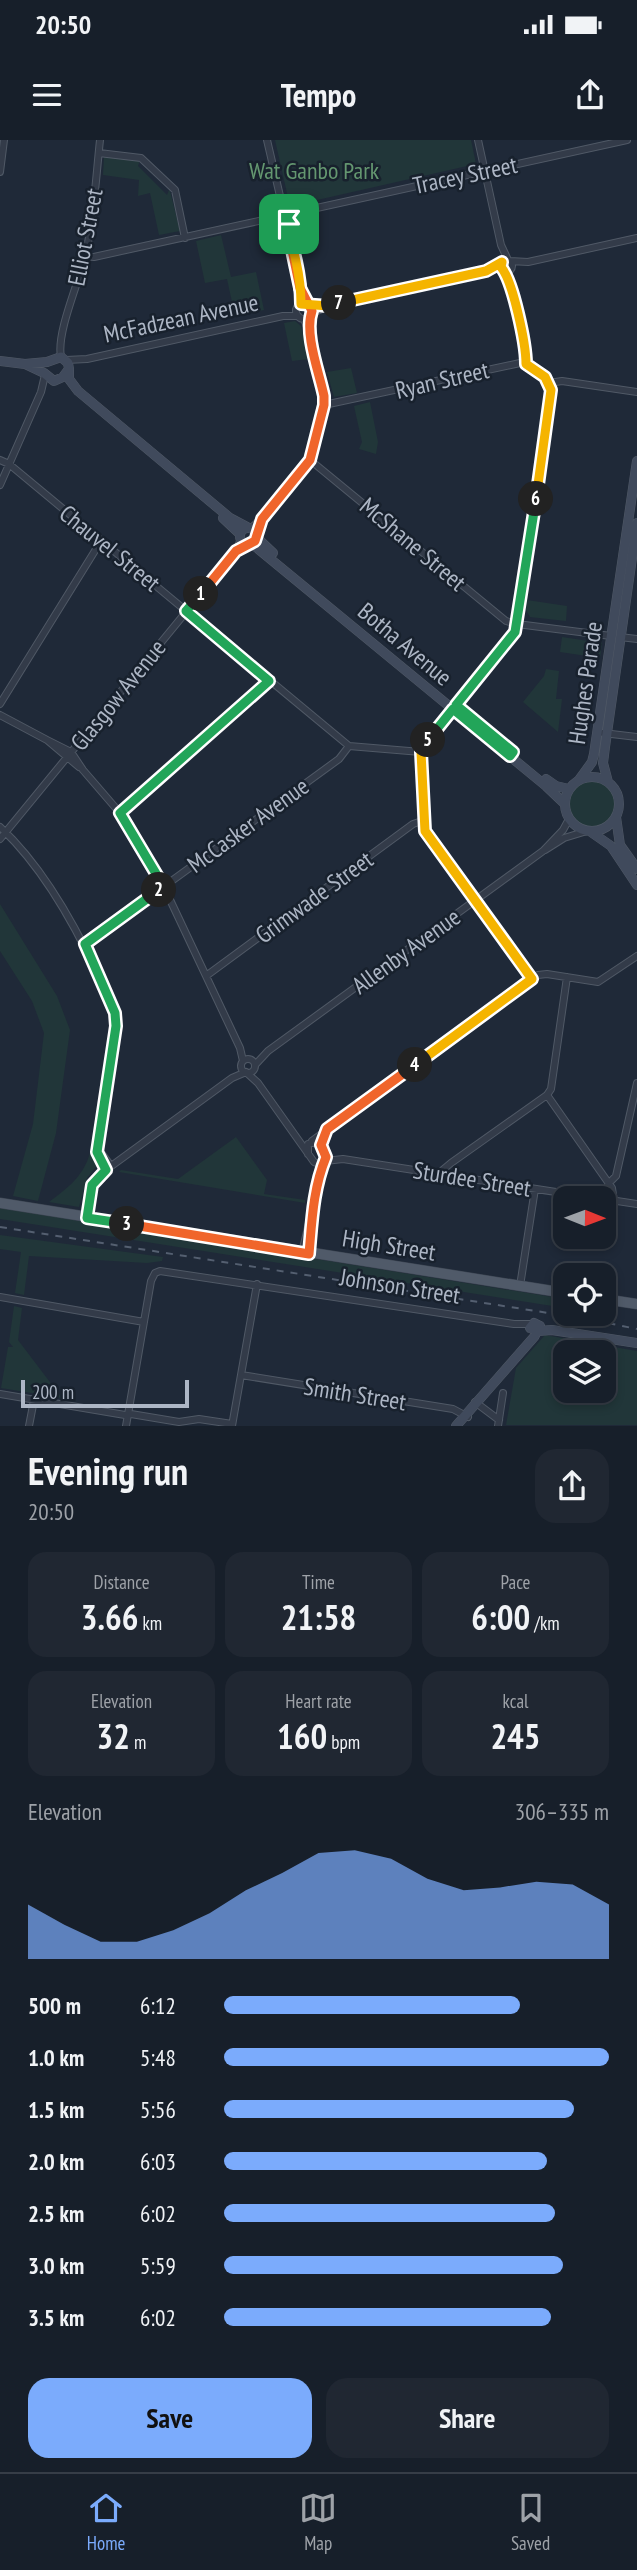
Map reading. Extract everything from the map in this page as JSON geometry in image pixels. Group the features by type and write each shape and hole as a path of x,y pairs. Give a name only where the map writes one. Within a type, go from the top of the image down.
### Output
{"main road":[{"name":"High Street","path":"0,1203 553,1291"},
{"path":"616,1301 637,1304"}],"street":[{"path":"0,172 4,140"},
{"name":"Elliot Street","path":"0,485 41,392 56,368 63,332 85,256 100,140"},
{"name":"Glasgow Avenue","path":"0,839 3,830 69,755 310,460 324,405 267,140"},
{"path":"478,140 505,261 501,267 507,271 526,364 549,383 551,394 514,635 423,745 422,821 425,831 533,979"},
{"name":"Tracey Street","path":"85,256 94,257 186,238 627,140"},
{"path":"99,153 141,158 174,190 186,238"},
{"name":"McFadzean Avenue","path":"56,368 486,271 507,271 527,262 637,238"},
{"name":"McFadzean Avenue","path":"486,271 505,261 527,262"},
{"path":"0,361 56,368"},
{"name":"Ryan Street","path":"324,405 526,364"},
{"name":"Botha Avenue","path":"56,368 105,417 512,754 550,782 569,789"},
{"path":"549,383 562,381 637,392"},
{"name":"Chauvel Street","path":"0,460 9,464 349,746"},
{"name":"McShane Street","path":"310,460 506,621 517,624"},
{"name":"Hughes Parade","path":"579,780 592,762 602,732 623,588 637,461"},
{"name":"Hughes Parade","path":"623,588 637,523"},
{"path":"0,704 101,541"},
{"path":"517,624 637,639"},
{"path":"120,813 269,681"},
{"path":"0,715 69,755 120,813 164,887 248,1066 314,1162 317,1185"},
{"path":"602,732 637,737"},
{"name":"Hughes Parade","path":"602,732 603,763 608,782"},
{"path":"349,746 421,752"},
{"name":"McCasker Avenue","path":"85,944 339,759 349,746"},
{"name":"Botha Avenue","path":"512,754 565,804"},
{"path":"637,869 620,845 616,817 618,798 608,782 594,777 579,780 569,789 565,804 569,819 580,829 611,846 637,885"},
{"path":"588,831 605,828 616,817"},
{"name":"Allenby Avenue","path":"87,1218 92,1185 108,1168 543,850 562,835 569,819"},
{"name":"Grimwade Street","path":"206,976 413,824 422,821"},
{"path":"3,830 32,862 85,944 115,1013 99,1144 108,1168"},
{"name":"Allenby Avenue","path":"562,835 588,831"},
{"path":"308,1154 307,1148 327,1129 533,979 544,974 598,982 637,956"},
{"path":"439,1174 547,1095 551,1089 567,978"},
{"path":"547,1095 608,1184 616,1176 637,1083"},
{"path":"321,1145 327,1129"},
{"path":"292,1130 321,1145 325,1153 306,1253"},
{"name":"Sturdee Street","path":"325,1153 343,1159 553,1192"},
{"path":"454,1176 460,1158"},
{"name":"Sturdee Street","path":"324,1162 343,1159"},
{"path":"314,1162 324,1162"},
{"path":"520,1286 535,1189"},
{"name":"Sturdee Street","path":"616,1201 637,1205"},
{"name":"Johnson Street","path":"144,1322 151,1281 155,1273 170,1271 637,1343"},
{"path":"0,1394 179,1422 200,1419 232,1425 257,1284"},
{"path":"0,1297 144,1322 126,1426"},
{"path":"456,1426 525,1346 534,1328"},
{"name":"Smith Street","path":"241,1376 453,1409 464,1419"},
{"path":"498,1423 503,1393"},
{"path":"29,1426 34,1400"},
{"path":"477,1403 498,1423"}],"green space":[{"name":"Wat Ganbo Park","path":"275,140 471,140 476,164 295,205 289,202"},
{"path":"104,156 140,160 138,166 167,195 170,191 180,231 159,235 150,193 138,196 139,180 103,175"},
{"path":"221,235 231,277 256,272 264,310 235,316 227,279 205,283 196,241"},
{"path":"295,321 301,326 309,359 292,361 284,323"},
{"path":"351,368 357,393 334,397 327,372"},
{"path":"370,402 378,442 376,454 359,449 362,442 354,406"},
{"path":"527,600 567,606 566,621 530,617 526,610"},
{"path":"562,637 602,643 600,658 560,652"},
{"path":"546,669 559,671 556,699 562,699 558,732 523,702 544,676"},
{"path":"592,779 610,786 617,804 610,822 592,829 574,822 567,804 574,786"},
{"path":"0,904 57,996 70,1030 56,1133 38,1201 13,1196 33,1124 44,1033 32,1001 0,951"},
{"path":"236,1137 267,1180 264,1194 305,1200 305,1203 119,1172 121,1170 178,1179"},
{"path":"92,1143 95,1144 98,1164 87,1178 79,1207 49,1202 77,1177 87,1162"},
{"path":"0,1208 553,1297 553,1306 0,1219"},
{"path":"0,1235 163,1257 162,1261 147,1263 29,1256 24,1295 15,1293 21,1252 0,1249"},
{"path":"14,1306 22,1308 18,1340 62,1398 1,1388 8,1347 13,1347 9,1342"},
{"path":"545,1335 574,1340 553,1340 553,1403 616,1403 616,1347 637,1351 637,1425 506,1425 516,1368"}],"railway":[{"path":"0,1227 637,1329"}],"route":[{"path":"289,224 289,218 282,220 289,236 301,304 306,304 308,304 310,306 329,306 447,280 486,271 502,262 500,266 511,290 526,364 545,377 551,390 515,632 456,705 513,752 510,756 453,709 423,745 421,752 422,821 425,831 532,979 327,1129 322,1138 321,1145 326,1157 317,1185 309,1234 309,1254 87,1218 92,1185 106,1170 97,1152 116,1026 115,1013 85,944 164,887 120,813 269,681 186,611 236,551 255,541 262,519 312,456 324,396 310,334 309,317 312,311 306,304 300,288 289,224"}]}
